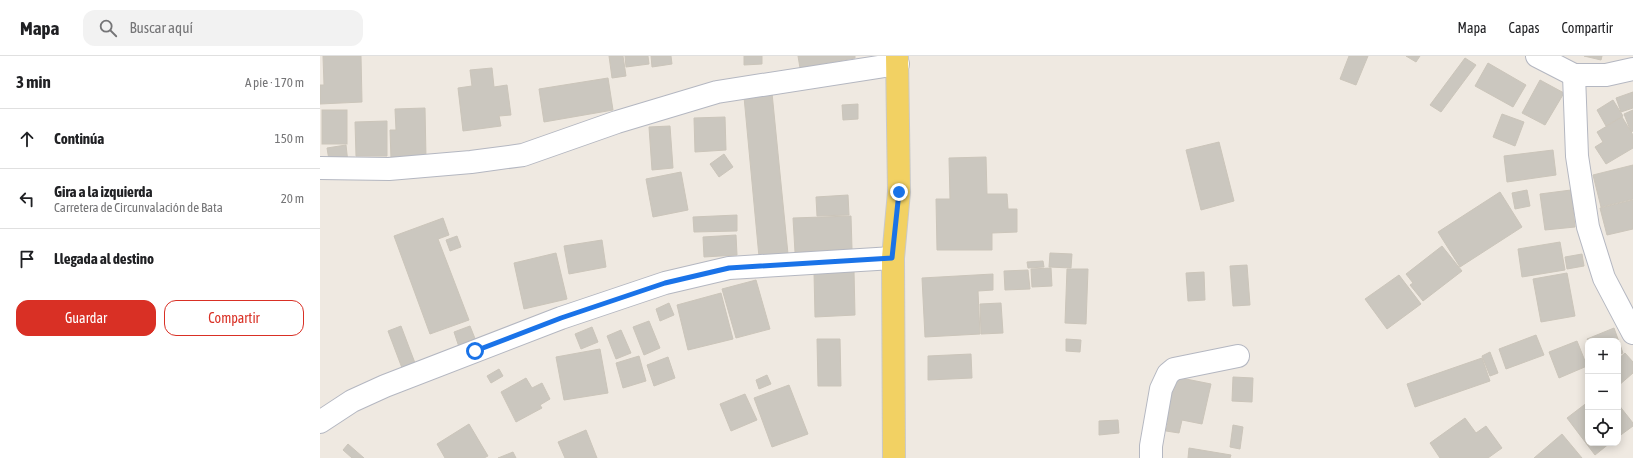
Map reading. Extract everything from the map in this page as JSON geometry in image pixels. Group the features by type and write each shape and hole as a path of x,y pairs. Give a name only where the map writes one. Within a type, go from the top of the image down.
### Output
{"main road":[{"path":"894,458 892,258 899,192 897,60"}],"street":[{"path":"1537,56 1574,75 1606,75 1633,69"},
{"path":"320,168 389,169 472,162 523,155 617,122 717,92 897,60"},
{"path":"1574,75 1577,156 1588,227 1604,278 1633,333"},
{"path":"320,422 352,400 385,386 561,318 665,283 729,268 892,258"},
{"path":"1151,458 1151,446 1161,389 1168,374 1174,369 1238,356"}],"building":[{"path":"323,56 361,56 362,102 320,104 320,85 324,85"},
{"path":"609,56 623,56 626,76 612,78"},
{"path":"625,56 648,56 649,64 626,67"},
{"path":"651,56 671,56 672,64 652,67"},
{"path":"744,56 762,56 762,64 744,65"},
{"path":"798,56 855,56 855,58 800,68"},
{"path":"1349,56 1368,56 1356,85 1340,79"},
{"path":"1406,56 1420,56 1416,62"},
{"path":"1584,56 1602,56 1601,60"},
{"path":"1465,58 1476,65 1441,112 1430,105"},
{"path":"1488,63 1526,85 1513,107 1475,86"},
{"path":"492,68 494,87 507,85 511,115 499,116 501,126 463,131 458,88 472,86 470,70"},
{"path":"608,78 613,110 544,122 539,89"},
{"path":"1540,80 1564,93 1545,125 1522,113"},
{"path":"1633,92 1633,108 1621,112 1616,98"},
{"path":"772,93 788,254 759,257 744,97"},
{"path":"1613,100 1623,116 1606,126 1597,110"},
{"path":"858,104 858,119 843,120 842,105"},
{"path":"425,108 426,158 391,159 390,130 396,130 395,109"},
{"path":"322,110 347,110 347,144 322,144"},
{"path":"1633,110 1633,131 1631,132 1624,114"},
{"path":"1502,114 1524,122 1515,146 1493,137"},
{"path":"725,117 726,150 695,152 694,118"},
{"path":"1622,117 1633,135 1633,148 1606,164 1595,147 1603,142 1597,132"},
{"path":"387,121 387,156 356,156 355,122"},
{"path":"670,126 673,168 652,170 649,127"},
{"path":"1219,142 1234,201 1201,210 1186,150"},
{"path":"346,145 348,163 330,166 327,148"},
{"path":"1553,150 1556,175 1507,182 1504,156"},
{"path":"724,154 733,167 719,177 710,164"},
{"path":"986,157 987,194 1007,194 1008,209 1017,209 1017,232 992,233 992,250 937,250 936,199 950,199 949,158"},
{"path":"1633,165 1633,199 1601,207 1593,175"},
{"path":"681,172 688,210 653,217 646,179"},
{"path":"1527,190 1530,206 1515,209 1512,193"},
{"path":"1571,190 1575,227 1545,230 1540,194"},
{"path":"1500,192 1522,227 1460,267 1438,232"},
{"path":"848,195 849,215 817,216 816,197"},
{"path":"1633,200 1633,229 1607,235 1600,208"},
{"path":"737,215 737,231 694,232 693,217"},
{"path":"851,216 852,249 795,252 793,218"},
{"path":"443,218 449,235 438,239 469,320 430,334 394,236"},
{"path":"736,235 737,255 704,257 703,237"},
{"path":"457,236 461,247 450,251 446,240"},
{"path":"602,240 606,267 569,274 564,246"},
{"path":"1560,242 1565,270 1522,277 1518,249"},
{"path":"1442,246 1462,271 1423,301 1410,285 1413,283 1406,274"},
{"path":"556,253 567,299 524,309 514,263"},
{"path":"1050,253 1072,254 1071,268 1049,267"},
{"path":"1582,254 1584,266 1567,269 1565,257"},
{"path":"1043,261 1044,267 1028,268 1027,262"},
{"path":"1247,265 1250,305 1233,306 1230,266"},
{"path":"1051,268 1052,286 1032,287 1031,269"},
{"path":"1067,269 1088,269 1086,324 1065,323"},
{"path":"1028,270 1030,289 1005,290 1004,271"},
{"path":"854,271 855,315 815,317 814,272"},
{"path":"1204,272 1205,300 1188,301 1186,273"},
{"path":"1567,273 1575,316 1541,322 1533,279"},
{"path":"993,274 993,290 978,291 980,334 925,337 922,278"},
{"path":"1399,275 1421,304 1387,329 1365,299"},
{"path":"756,280 770,329 736,338 722,289"},
{"path":"721,293 733,339 688,350 677,305"},
{"path":"669,303 674,315 660,321 656,309"},
{"path":"1001,303 1003,333 981,334 980,304"},
{"path":"649,321 660,348 644,355 633,327"},
{"path":"401,326 415,363 402,368 388,331"},
{"path":"470,326 476,341 459,347 454,332"},
{"path":"592,327 598,342 581,349 575,334"},
{"path":"1614,328 1618,338 1589,338"},
{"path":"621,330 631,353 616,359 607,336"},
{"path":"1536,335 1544,355 1506,369 1499,349"},
{"path":"817,339 840,339 841,386 818,386"},
{"path":"1066,339 1081,340 1080,352 1066,351"},
{"path":"1577,341 1585,361 1585,367 1559,378 1549,352"},
{"path":"600,349 608,393 564,400 556,357"},
{"path":"1490,352 1498,373 1490,376 1482,356"},
{"path":"1625,353 1633,362 1633,373 1621,383 1621,374 1621,356"},
{"path":"971,354 972,378 928,380 928,356"},
{"path":"639,356 646,381 623,388 616,363"},
{"path":"668,357 675,378 654,386 647,365"},
{"path":"1482,358 1490,381 1415,407 1407,384"},
{"path":"499,369 503,376 491,383 487,376"},
{"path":"767,375 771,384 759,389 756,380"},
{"path":"1171,376 1211,384 1202,424 1182,420 1179,433 1166,431 1168,422 1161,421"},
{"path":"1233,377 1253,378 1252,402 1232,401"},
{"path":"526,378 532,388 542,383 550,399 540,405 542,408 516,422 501,392"},
{"path":"789,385 808,434 772,447 754,398"},
{"path":"745,394 757,420 731,431 720,404"},
{"path":"1585,404 1585,442 1567,418"},
{"path":"1621,408 1633,423 1633,426 1621,435"},
{"path":"1465,418 1476,433 1486,426 1502,448 1488,458 1440,458 1430,443"},
{"path":"1118,420 1119,433 1099,435 1099,421"},
{"path":"469,424 488,456 484,458 445,458 437,444"},
{"path":"1233,425 1243,427 1240,449 1230,447"},
{"path":"586,430 597,458 565,458 558,442"},
{"path":"1562,434 1582,458 1534,458"},
{"path":"348,444 364,458 352,458 343,450"},
{"path":"1588,446 1606,446 1595,455"},
{"path":"1189,448 1231,455 1230,458 1188,458"},
{"path":"513,452 516,458 498,458"}],"route":[{"path":"475,351 561,318 665,283 729,268 892,258 899,192"}]}
